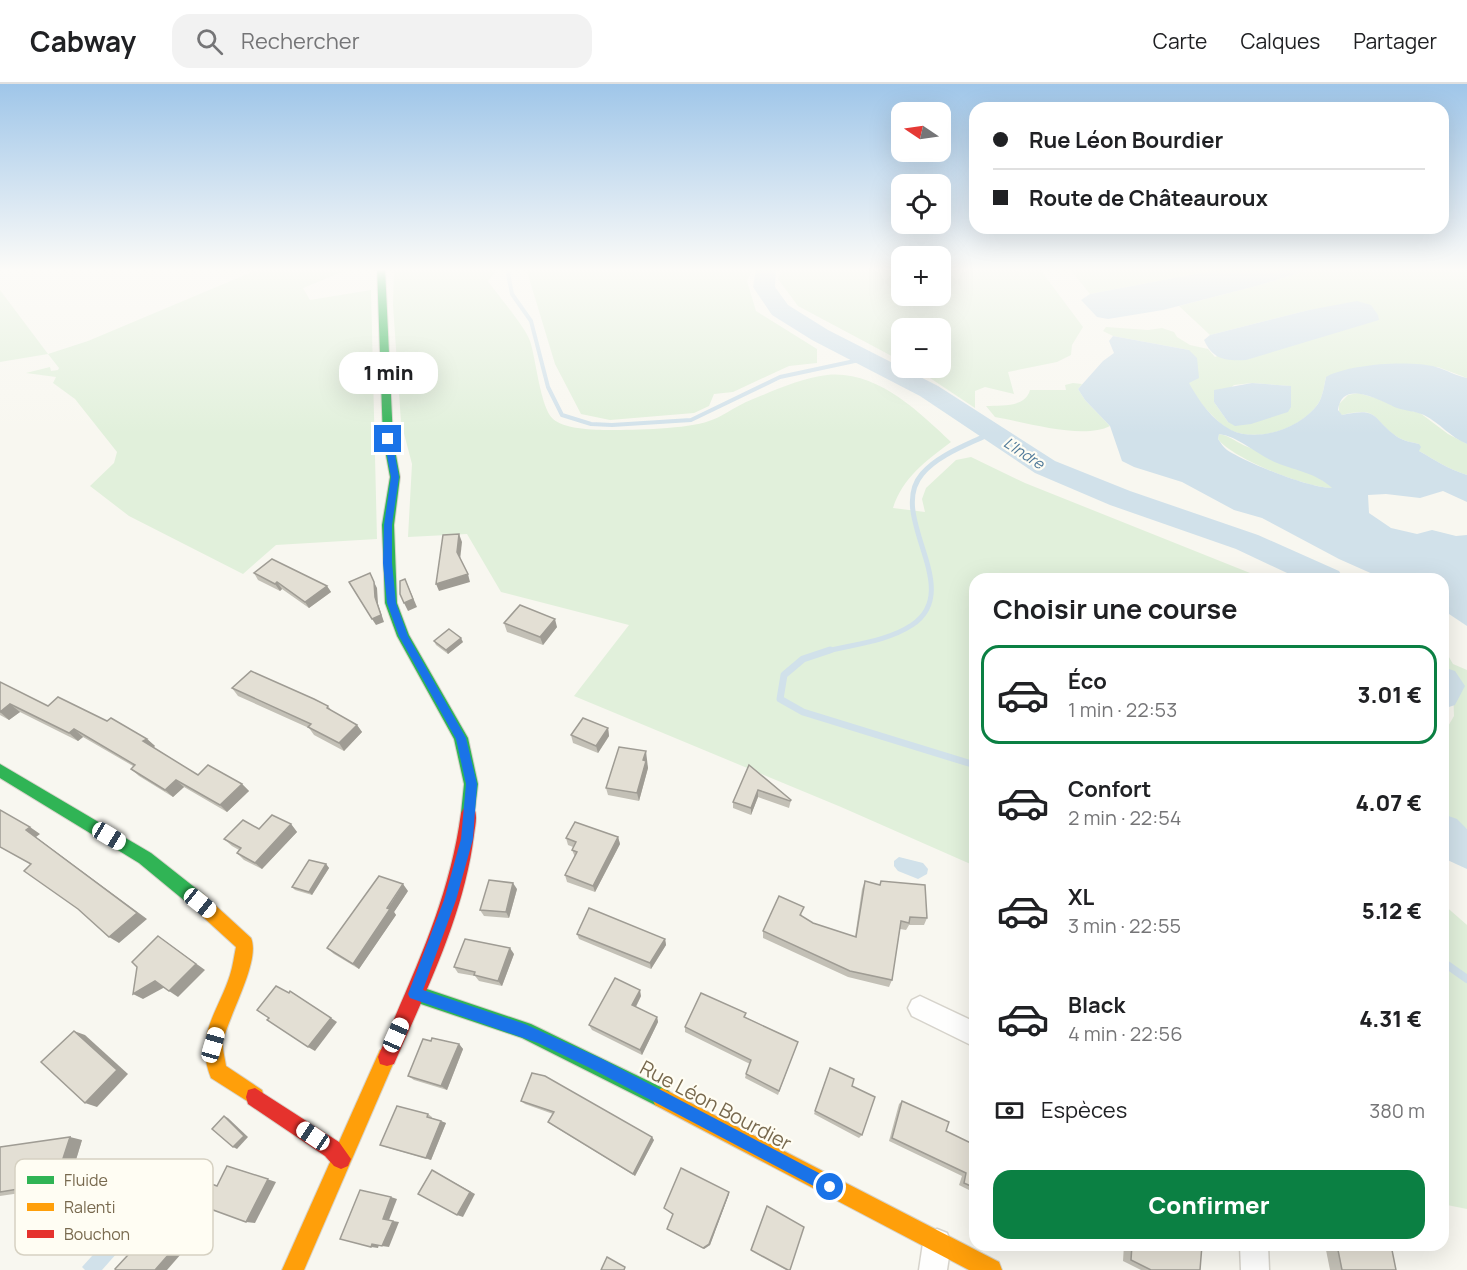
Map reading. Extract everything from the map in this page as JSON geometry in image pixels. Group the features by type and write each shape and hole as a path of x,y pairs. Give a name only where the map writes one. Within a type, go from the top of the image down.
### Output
{"street":[{"path":"293,1270 415,994 450,900 467,839 471,784 461,738 404,636 392,603 388,563 388,525 395,477 388,439 383,323"},
{"path":"0,770 145,858 219,918 245,944 239,976 223,1011 213,1045 218,1071 332,1149 342,1159"},
{"name":"Rue Léon Bourdier","path":"415,994 525,1030 597,1064 935,1257 991,1270"},
{"path":"920,1008 969,1032"},
{"path":"1254,1251 1255,1270"}],"green space":[{"path":"0,323 25,323 48,354 0,362"},
{"path":"130,323 372,323 377,539 276,545 243,574 129,516 90,486 114,463 117,452 75,399 53,383 56,377 26,373 50,367 51,371 59,368 48,354 88,341"},
{"path":"394,323 519,323 530,341 545,404 553,419 564,425 596,430 699,424 796,382 827,375 845,375 863,379 896,395 951,442 924,463 909,479 897,497 893,508 925,512 922,499 926,488 956,460 971,457 1025,483 1250,573 969,573 969,863 841,807 574,696 629,625 501,592 467,534 408,537 412,464 401,422"},
{"path":"543,323 776,323 817,349 817,363 789,366 733,392 714,394 709,406 694,413 610,420 581,414 555,364"},
{"path":"830,323 891,323 891,356"},
{"path":"951,323 1080,323 1083,327 1072,345 1071,355 1057,362 1008,372 1014,394 985,387 975,391 975,408 930,378 951,378"},
{"path":"1198,323 1256,323 1210,335"},
{"path":"1293,323 1467,323 1467,378 1438,367 1326,377 1318,404 1302,420 1281,430 1257,435 1235,432 1223,425 1193,393 1187,378 1189,350 1113,336 1103,331 1106,327 1148,330 1162,328 1174,332 1177,337 1190,345 1208,349 1215,357","holes":["1252,383 1290,386 1290,401 1267,416 1248,423 1228,422 1214,402 1234,385"]},
{"path":"1082,384 1078,389 1085,400 1110,426 1085,431 1054,429 995,417 986,406 1018,403 1027,396 1030,390 1066,390 1065,385"},
{"path":"1358,393 1420,413 1448,434 1467,444 1467,475 1419,451 1419,444 1399,438 1369,413 1342,415 1339,413 1339,404 1348,395"},
{"path":"1219,434 1303,469 1333,488 1289,478 1254,463 1226,447 1218,439"},
{"path":"1449,657 1453,664 1467,670 1467,829 1449,818 1449,725 1454,716 1453,688 1449,680"},
{"path":"1449,909 1467,925 1467,1209 1449,1205"}],"shaded area":[{"path":"1256,323 1368,323 1246,360 1232,360 1216,355 1204,340 1210,335"},
{"path":"1113,336 1189,350 1197,358 1199,378 1189,383 1197,397 1218,421 1231,430 1254,435 1278,431 1301,420 1318,404 1326,377 1349,369 1396,364 1425,365 1467,378 1467,444 1424,415 1397,408 1363,394 1347,395 1341,400 1338,410 1342,415 1369,413 1399,438 1419,444 1421,447 1419,451 1467,475 1467,502 1443,491 1420,498 1386,494 1368,495 1369,513 1391,528 1417,534 1432,530 1456,536 1467,535 1467,626 1449,614 1449,573 1370,573 1262,518 1234,510 1182,482 1122,461 1110,426 1085,400 1078,389 1103,361 1114,353 1109,341","holes":["1219,434 1241,442 1270,460 1306,473 1332,488 1294,480 1263,468 1226,449 1218,439"]},
{"path":"1252,383 1291,386 1291,407 1288,412 1251,424 1235,426 1228,422 1214,402 1214,390"},
{"path":"899,857 923,863 928,869 927,874 918,879 898,871 894,866 894,861"},
{"path":"93,1255 115,1255 102,1270 85,1270 82,1267"}],"building":[{"path":"459,534 457,552 468,574 436,584 443,535"},
{"path":"272,559 327,586 305,602 277,582 275,584 254,573"},
{"path":"370,573 381,615 372,619 349,582"},
{"path":"405,579 413,599 404,603 400,594 400,581"},
{"path":"520,605 555,619 540,637 504,623"},
{"path":"449,629 461,638 446,650 434,641"},
{"path":"251,671 328,706 327,708 357,725 339,743 308,727 311,724 232,688"},
{"path":"0,682 48,706 58,697 107,721 111,718 147,739 143,741 198,775 208,765 242,784 220,805 176,780 165,790 131,769 135,765 74,729 69,733 10,704 0,712"},
{"path":"583,718 608,728 596,746 571,735"},
{"path":"619,747 646,751 643,760 646,761 637,793 606,788"},
{"path":"749,765 791,800 758,790 751,808 733,802"},
{"path":"0,810 30,827 26,830 137,913 109,937 78,909 24,871 31,864 0,847"},
{"path":"272,815 291,824 255,863 237,853 241,848 224,839 243,820 259,829"},
{"path":"575,822 618,837 593,886 565,875 577,852 572,850 576,842 566,838"},
{"path":"309,860 326,864 309,892 292,887"},
{"path":"379,876 403,884 387,908 390,909 353,964 327,948"},
{"path":"489,880 513,883 506,912 480,910"},
{"path":"865,881 880,885 881,881 925,885 927,918 910,917 909,923 901,921 892,980 850,971 763,931 779,896 804,907 800,915 813,923 856,937"},
{"path":"589,908 665,939 650,963 577,934"},
{"path":"158,936 196,964 169,991 155,981 133,994 137,967 132,962"},
{"path":"465,939 510,948 498,981 454,967"},
{"path":"615,978 640,990 632,1005 657,1017 640,1050 589,1025"},
{"path":"276,986 289,993 290,991 331,1018 308,1047 267,1020 269,1018 257,1010"},
{"path":"701,993 746,1013 744,1017 798,1042 779,1091 746,1074 751,1060 685,1027"},
{"path":"74,1031 117,1070 85,1103 41,1062"},
{"path":"432,1038 459,1044 441,1086 408,1076 423,1039 431,1041"},
{"path":"830,1068 854,1079 852,1086 875,1097 862,1135 815,1111"},
{"path":"532,1073 545,1076 652,1137 633,1174 548,1122 554,1112 521,1101"},
{"path":"902,1101 949,1122 946,1131 969,1142 969,1185 964,1183 966,1173 892,1138"},
{"path":"397,1106 428,1114 427,1117 441,1121 426,1158 380,1145"},
{"path":"224,1116 244,1136 233,1147 212,1129"},
{"path":"70,1137 63,1159 15,1159 15,1190 0,1192 0,1147"},
{"path":"227,1166 268,1179 246,1222 213,1210 213,1184 217,1186"},
{"path":"681,1168 729,1192 709,1244 703,1248 667,1229 673,1214 664,1208"},
{"path":"432,1170 470,1192 457,1215 418,1194"},
{"path":"360,1190 391,1197 383,1219 393,1221 382,1246 372,1244 371,1247 340,1239"},
{"path":"767,1206 804,1227 790,1270 751,1250"},
{"path":"1132,1251 1202,1251 1200,1270 1151,1270 1131,1260"},
{"path":"1338,1251 1392,1251 1396,1270 1342,1270"},
{"path":"128,1255 168,1255 155,1270 115,1269"},
{"path":"607,1257 625,1267 624,1270 601,1270"}],"waterway":[{"path":"532,323 548,387 562,415 591,424 612,425 691,420 780,377 864,359"},
{"name":"L'Indre","path":"801,323 929,391 1045,467 1120,498 1247,542 1315,573"},
{"path":"982,437 992,432"},
{"path":"824,652 869,642 902,631 912,625 926,610 931,592 929,572 917,531 913,510 913,491 922,474 935,462 985,436"},
{"path":"824,652 830,650"},
{"path":"824,652 803,659 784,675 780,699 803,712 969,763"},
{"name":"L'Indre","path":"1449,840 1467,850"},
{"path":"1449,966 1467,979"}],"traffic: fast":[{"path":"383,323 388,439 395,477 388,525 391,603 403,636 461,738 471,784 469,813"},
{"path":"0,770 145,858 197,900"},
{"path":"415,994 525,1030 662,1098"}],"traffic: slow":[{"path":"197,900 245,944 239,976 223,1011 213,1045 218,1071 255,1097"},
{"path":"293,1270 387,1057"},
{"path":"662,1098 991,1270"}],"traffic: jam":[{"path":"387,1057 426,968 449,906 465,843 469,813"},
{"path":"255,1097 332,1149 341,1159"}],"route":[{"path":"388,439 395,477 388,525 388,563 392,603 404,636 461,738 471,784 467,839 450,900 415,994 543,1038 597,1064 830,1187"}]}
